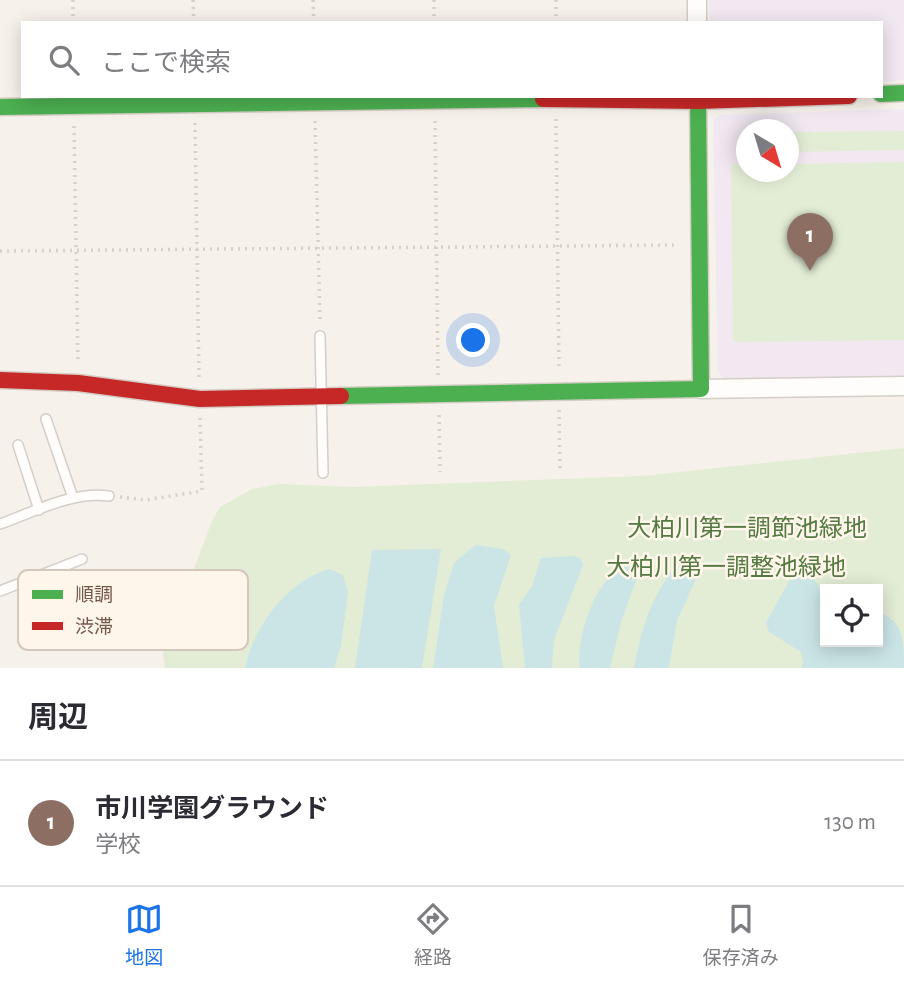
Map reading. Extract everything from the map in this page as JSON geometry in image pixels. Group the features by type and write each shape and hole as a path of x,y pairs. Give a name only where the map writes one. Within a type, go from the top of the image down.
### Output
{"street":[{"path":"697,0 697,21"},
{"path":"883,94 904,93"},
{"path":"0,107 748,98"},
{"path":"698,99 701,389"},
{"path":"0,380 78,383 200,399 904,386"}],"lane":[{"path":"320,336 323,473"},
{"path":"46,419 73,498"},
{"path":"18,445 39,510"},
{"path":"0,524 73,498 109,496"},
{"path":"54,570 82,559"},
{"path":"0,591 18,584"}],"path":[{"path":"73,0 73,21"},
{"path":"193,0 194,21"},
{"path":"313,0 314,21"},
{"path":"434,0 434,21"},
{"path":"556,0 556,21"},
{"path":"556,99 560,470"},
{"path":"435,100 440,472"},
{"path":"315,102 320,336"},
{"path":"109,496 146,500 202,491 195,104"},
{"path":"74,106 78,383"},
{"path":"0,251 698,245"}],"shaded area":[{"path":"709,0 904,0 904,80 883,82 883,21 710,21"},
{"path":"904,109 904,379 724,381 718,371 713,121 720,115"}],"green space":[{"path":"904,131 904,150 799,152 799,132"},
{"path":"904,162 904,340 733,342 731,165 736,165 736,182 799,182 799,164"},
{"name":"大柏川第一調節池緑地","path":"904,448 904,668 165,668 163,650 248,650 248,570 193,570 220,507 252,489 280,484 352,487 642,476"}],"water":[{"path":"475,545 503,549 511,555 494,606 503,668 433,668 444,595 454,563"},
{"path":"441,549 422,668 355,668 372,550"},
{"path":"541,558 580,558 583,565 554,640 552,668 525,668 519,605 532,586"},
{"path":"628,566 638,575 622,619 610,668 580,668 581,641 590,608 607,580"},
{"path":"694,566 698,574 677,621 669,668 634,668 644,627 659,590 675,567"},
{"path":"330,569 343,575 348,592 341,646 334,668 245,668 256,637 275,607 300,583"},
{"path":"790,579 814,579 820,589 820,647 883,647 883,613 898,626 901,633 904,668 801,668 801,652 769,632 766,623"}],"traffic: fast":[{"path":"883,94 904,93"},
{"path":"341,396 701,389 698,98"},
{"path":"0,107 543,99"}],"traffic: jam":[{"path":"543,99 698,101 789,98"},
{"path":"0,380 78,383 200,399 341,396"}],"place":[{"name":"市川学園グラウンド","path":"810,271"}],"park label":[{"name":"大柏川第一調整池緑地","path":"726,568"}]}
